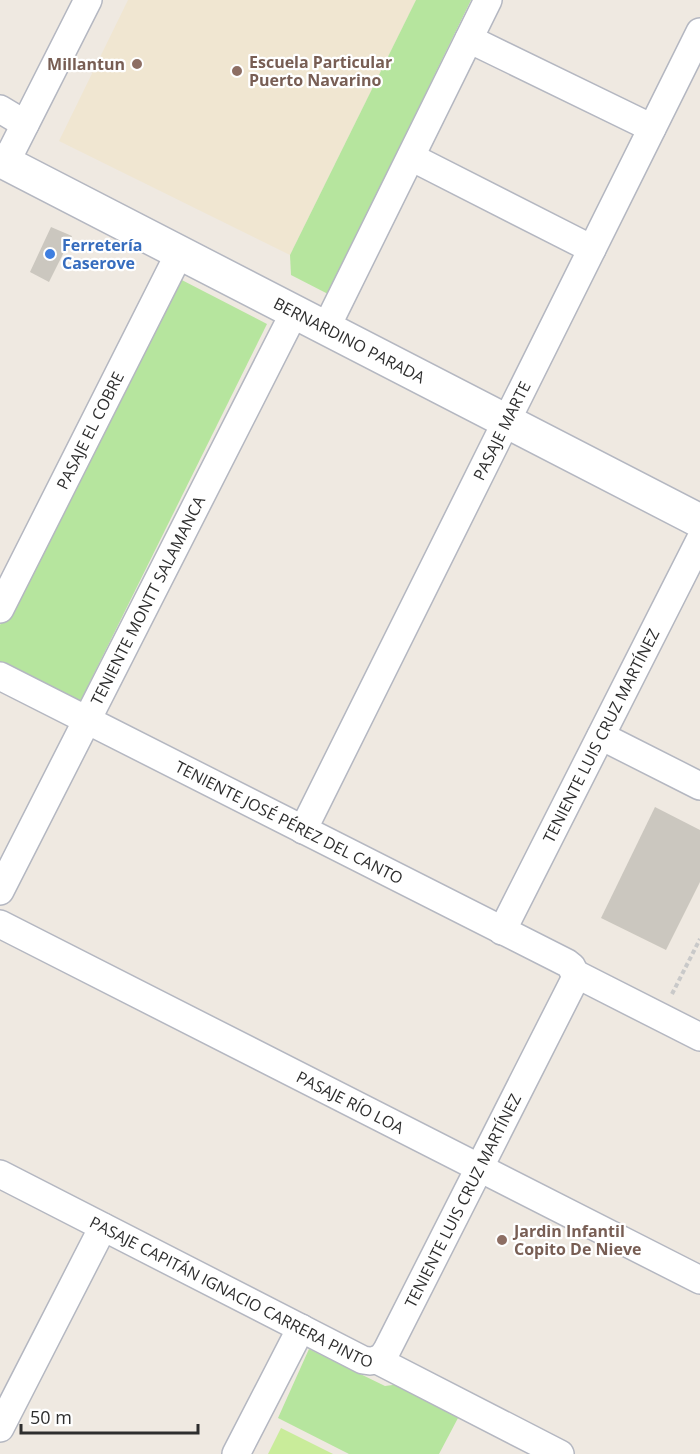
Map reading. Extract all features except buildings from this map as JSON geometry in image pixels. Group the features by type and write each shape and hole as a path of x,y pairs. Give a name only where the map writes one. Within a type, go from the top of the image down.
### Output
{"street":[{"path":"3,161 25,124 88,0"},
{"path":"326,328 488,0"},
{"name":"PASAJE MARTE","path":"303,830 700,32"},
{"path":"469,39 652,128"},
{"path":"0,110 25,124"},
{"path":"411,157 592,249"},
{"name":"BERNARDINO PARADA","path":"3,161 700,521"},
{"name":"PASAJE EL COBRE","path":"0,609 180,252"},
{"name":"TENIENTE MONTT SALAMANCA","path":"0,891 295,311"},
{"name":"TENIENTE LUIS CRUZ MARTÍNEZ","path":"502,931 700,540"},
{"name":"TENIENTE JOSÉ PÉREZ DEL CANTO","path":"0,676 567,963 574,973 700,1037"},
{"path":"601,736 700,786"},
{"name":"PASAJE RÍO LOA","path":"0,924 700,1280"},
{"name":"TENIENTE LUIS CRUZ MARTÍNEZ","path":"377,1360 387,1350 574,980 574,973"},
{"name":"PASAJE CAPITÁN IGNACIO CARRERA PINTO","path":"0,1174 363,1360 377,1360 560,1454"},
{"path":"0,1428 103,1227"},
{"path":"236,1454 301,1328"}],"path":[{"path":"661,1017 700,939"}],"shaded area":[{"name":"Escuela Particular Puerto Navarino","path":"128,0 416,0 290,255 59,141"}],"green space":[{"path":"416,0 471,0 328,294 291,275 290,255"},
{"path":"176,277 267,324 80,702 0,662 0,625"},
{"path":"309,1349 385,1386 400,1384 458,1418 439,1454 349,1454 278,1418"},
{"path":"281,1428 333,1454 268,1454"}],"place":[{"name":"Millantun","path":"137,64"},
{"name":"Escuela Particular Puerto Navarino","path":"237,71"},
{"name":"Ferretería Caserove","path":"50,254"},
{"name":"Jardin Infantil Copito De Nieve","path":"502,1240"}]}
